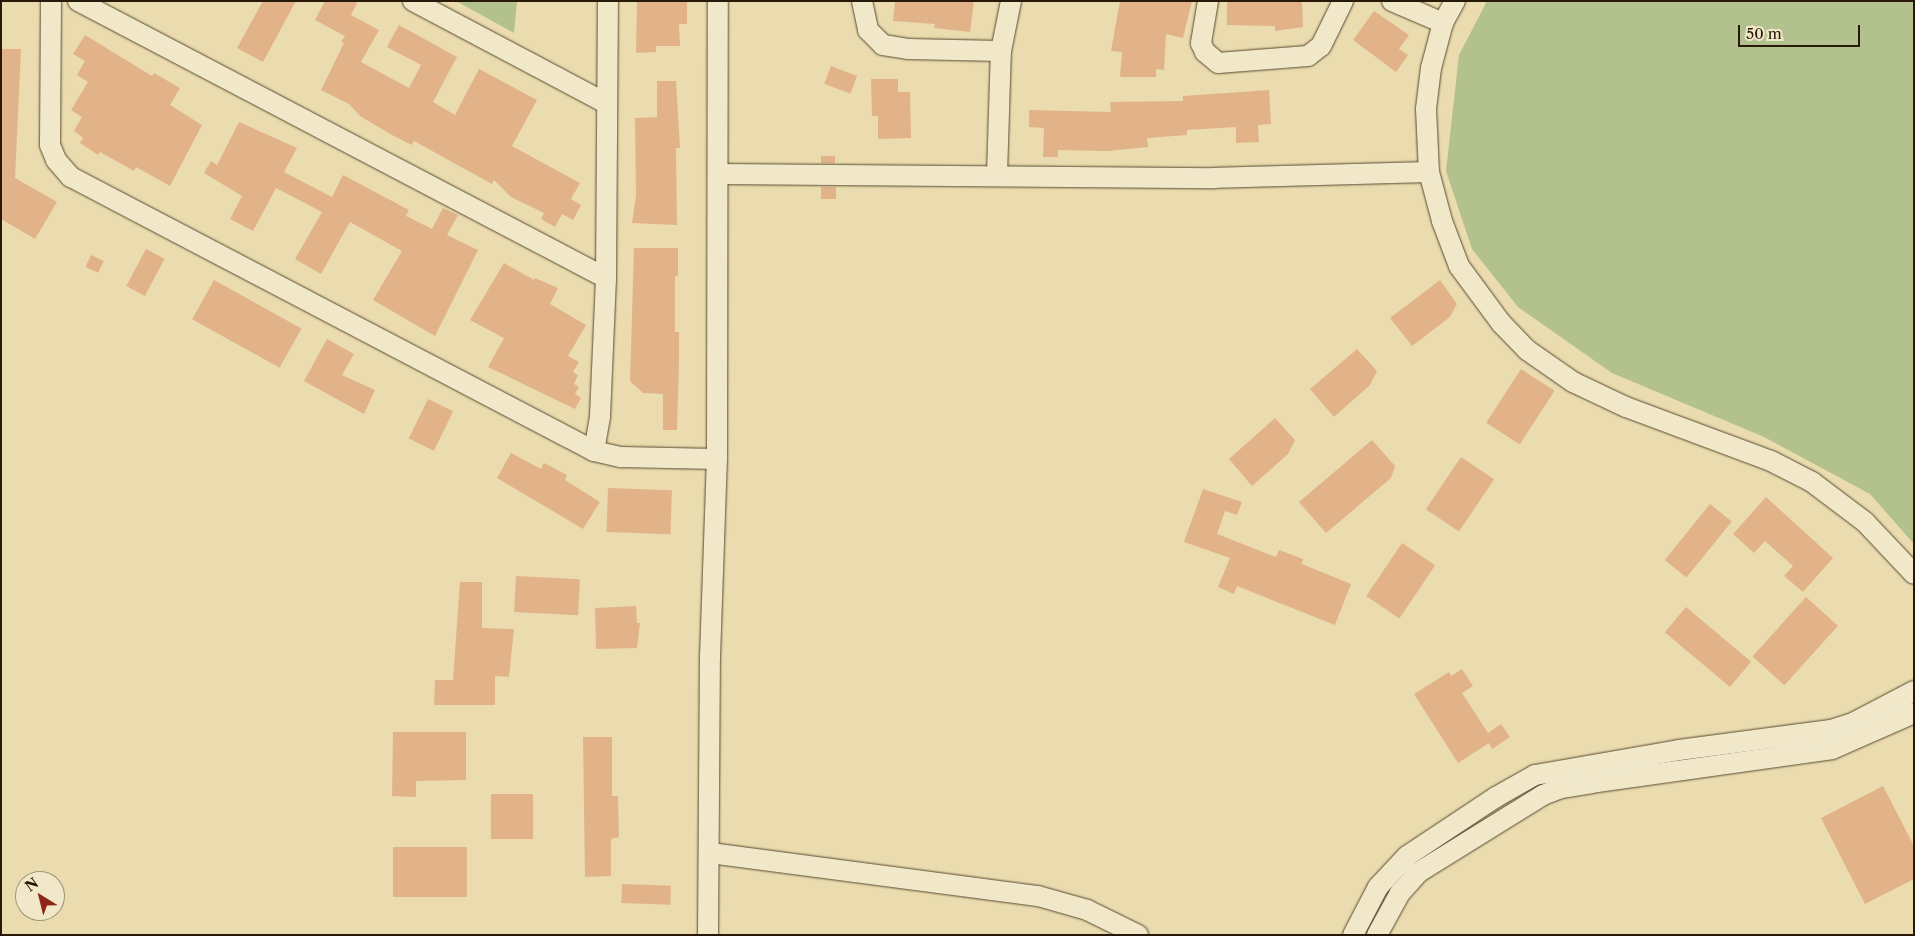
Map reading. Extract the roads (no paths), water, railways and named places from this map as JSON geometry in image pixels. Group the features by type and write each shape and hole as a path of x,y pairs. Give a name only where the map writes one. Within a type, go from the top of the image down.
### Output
{"street":[{"path":"51,1 50,145 56,160 71,177 594,451 621,457 717,459"},
{"path":"78,1 606,278"},
{"path":"414,1 606,103"},
{"path":"594,451 600,416 606,278 608,1"},
{"path":"708,935 710,657 717,459 718,1"},
{"path":"862,1 868,30 883,45 908,49 1000,51"},
{"path":"996,175 1000,51 1011,1"},
{"path":"1208,1 1201,43 1205,52 1218,63 1308,56 1321,46 1343,1"},
{"path":"1392,1 1443,23"},
{"path":"1455,1 1443,23 1431,68 1426,109 1429,172 1442,221 1459,266 1500,322 1527,350 1573,382 1626,407 1702,433 1812,482 1866,522 1914,574"},
{"path":"719,174 1214,178 1429,172"},
{"path":"1353,935 1378,887 1407,856 1496,797 1535,776 1679,750 1830,730 1853,723 1914,691"},
{"path":"1377,935 1400,893 1420,872 1543,795 1561,788 1591,783 1832,749 1914,713"},
{"path":"710,853 1038,896 1087,910 1138,935"}]}
